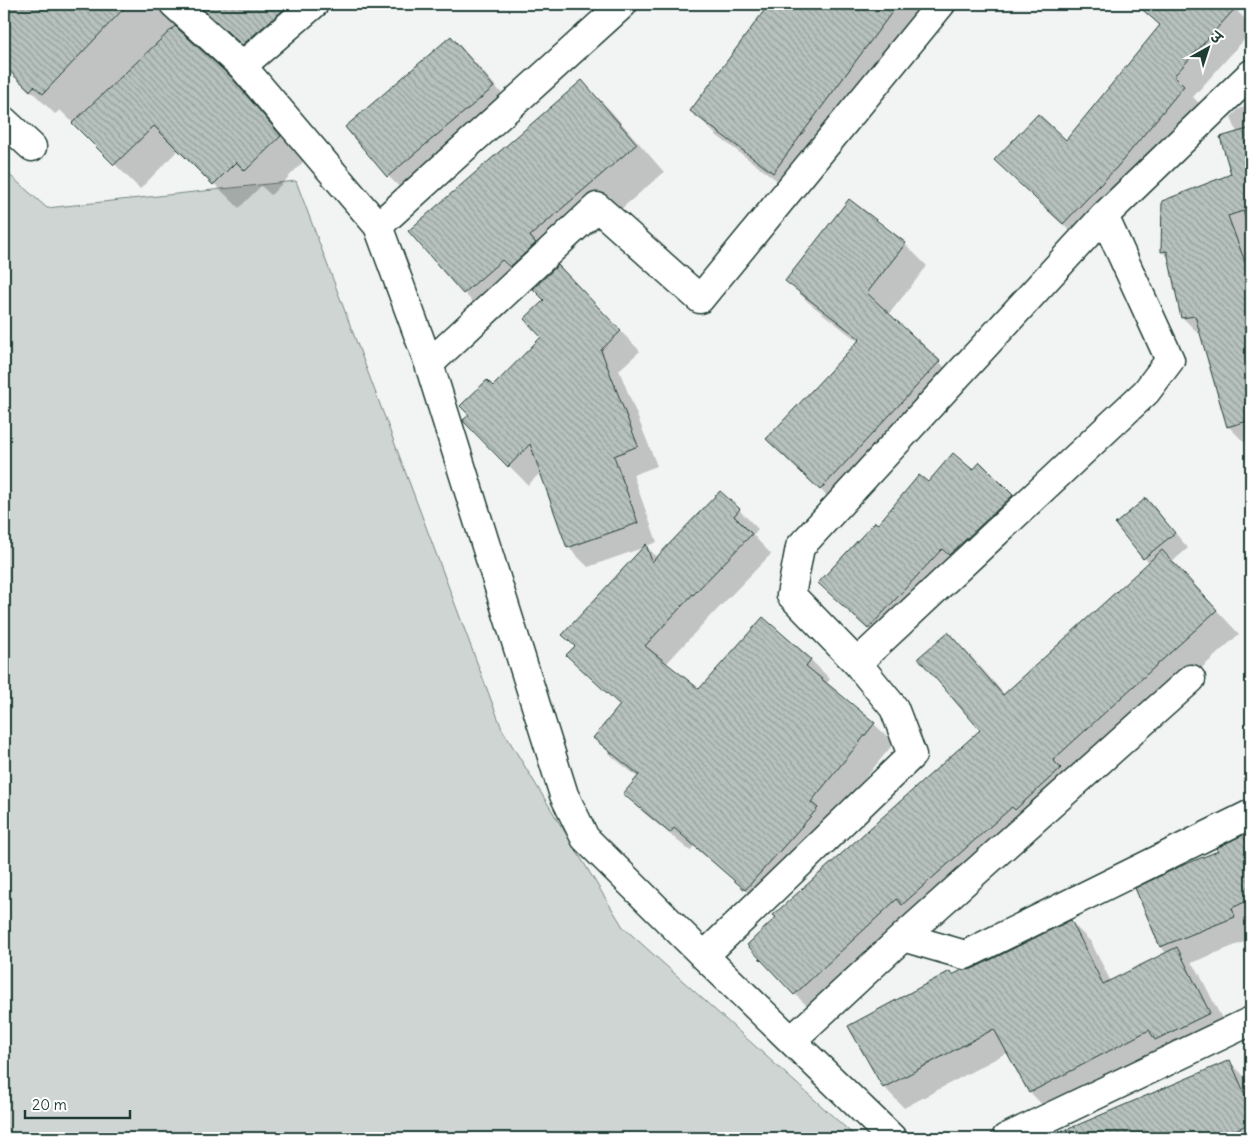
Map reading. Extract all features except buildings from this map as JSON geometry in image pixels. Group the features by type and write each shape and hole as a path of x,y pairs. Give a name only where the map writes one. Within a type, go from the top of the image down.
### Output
{"street":[{"path":"174,4 242,66 378,226 429,364 564,795 585,838 892,1138"},
{"path":"242,66 314,4"},
{"path":"378,226 623,4"},
{"path":"429,364 597,207 700,299 941,4"},
{"path":"704,956 912,755 894,708 857,663 791,595 800,547 1104,216 1251,74"},
{"path":"4,121 32,147"},
{"path":"857,663 1146,392 1170,360 1104,216"},
{"path":"792,1040 903,937 1191,679"},
{"path":"903,937 965,955 1251,814"},
{"path":"1006,1138 1251,1021"}],"shaded area":[{"path":"4,170 47,208 296,181 502,729 623,927 857,1138 4,1138"}]}
